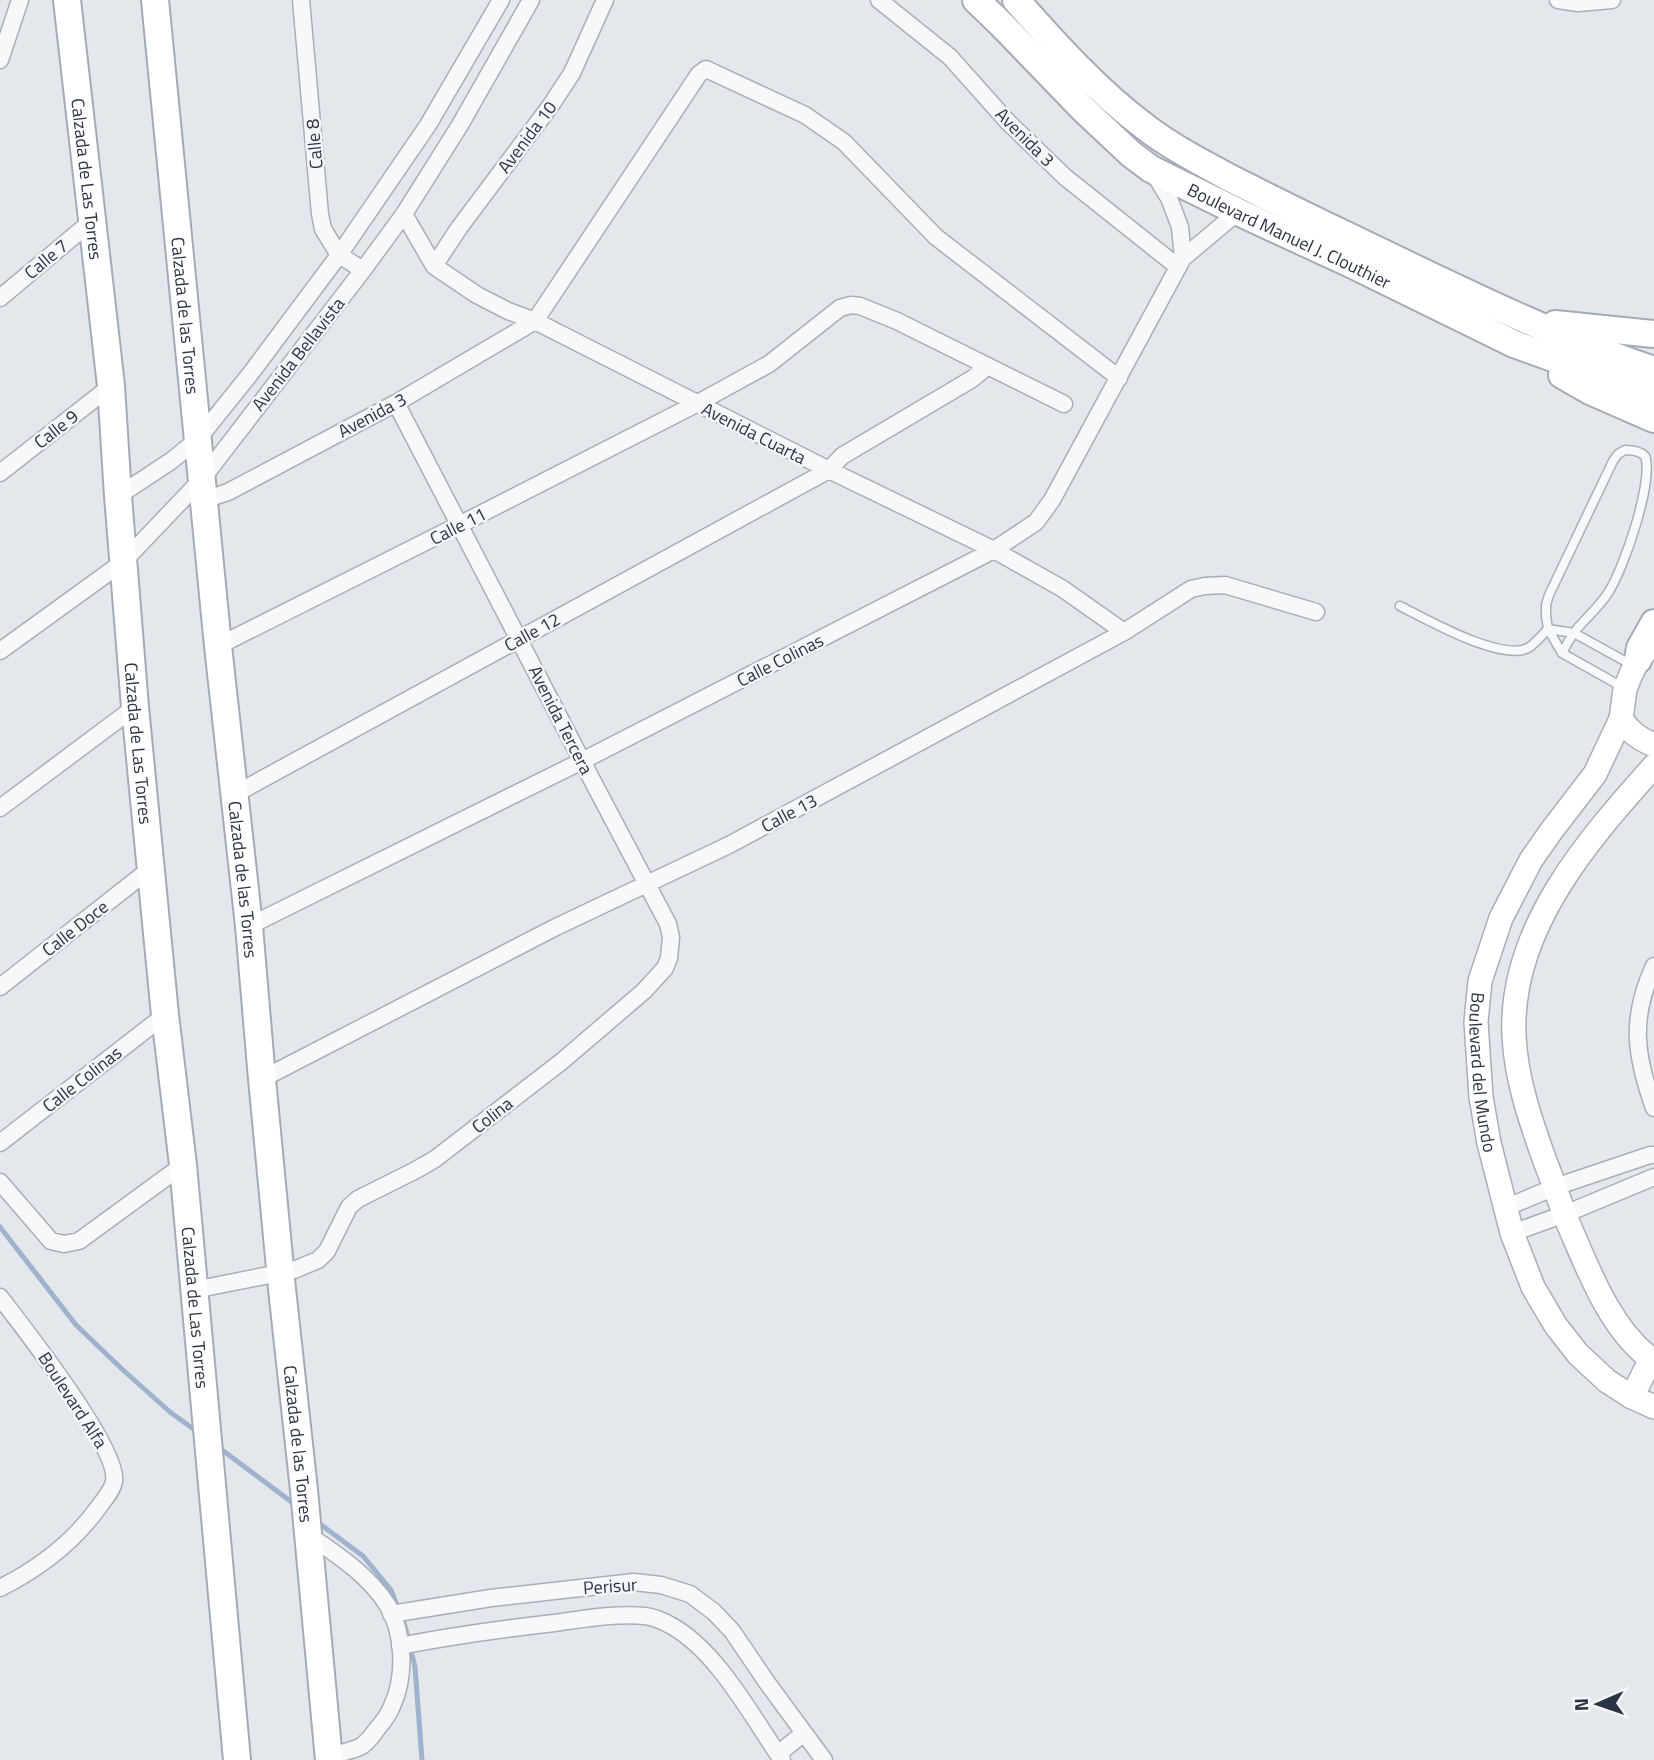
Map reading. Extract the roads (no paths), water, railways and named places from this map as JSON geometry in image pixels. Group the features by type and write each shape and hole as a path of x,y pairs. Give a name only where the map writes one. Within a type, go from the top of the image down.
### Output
{"main road":[{"name":"Calzada de Las Torres","path":"66,0 111,386 135,707 165,1015 183,1165 236,1760"},
{"name":"Calzada de las Torres","path":"155,0 218,646 249,926 310,1566 334,1753"},
{"name":"Boulevard Manuel J. Clouthier","path":"976,0 1083,109 1151,169 1514,344 1654,392"},
{"name":"Boulevard Manuel J. Clouthier","path":"1016,0 1106,93 1144,126 1193,158 1458,290 1603,353 1654,370"},
{"path":"1531,322 1654,334"},
{"path":"1514,344 1534,360 1590,391 1654,419"},
{"path":"1642,656 1640,648 1654,623"}],"street":[{"path":"0,60 20,0"},
{"name":"Calle 8","path":"301,0 323,229 339,255 363,270"},
{"name":"Avenida Bellavista","path":"118,496 171,461 198,439 251,373 339,255 428,125 501,0"},
{"name":"Avenida Bellavista","path":"0,650 123,562 203,489 404,214 460,125 531,0"},
{"name":"Avenida 10","path":"435,267 459,228 551,106 572,73 605,0"},
{"name":"Avenida 3","path":"879,0 950,57 1007,121 1065,177 1180,262"},
{"path":"1558,0 1578,3 1612,0"},
{"path":"535,321 699,74 705,69 805,115 844,142 936,237 1119,378"},
{"path":"1151,169 1169,198 1180,227 1180,262"},
{"name":"Calle Colinas","path":"249,926 582,761 994,550 1036,522 1052,500 1180,262 1238,212"},
{"name":"Avenida Cuarta","path":"404,214 435,267 477,295 535,321 696,404 994,550 1063,589 1124,632"},
{"name":"Calle 7","path":"0,298 93,220"},
{"name":"Calle 11","path":"218,646 696,404 769,364 840,307 860,306 897,321 988,366"},
{"name":"Avenida 3","path":"203,489 228,492 396,403 535,321"},
{"path":"988,366 1064,404"},
{"name":"Calle 12","path":"235,793 829,470 842,456 972,379 988,366"},
{"name":"Calle 9","path":"0,473 111,386"},
{"name":"Avenida Tercera","path":"396,403 668,925"},
{"name":"Calle 13","path":"262,1079 556,927 729,845 1124,632 1191,589 1225,585 1317,612"},
{"name":"Boulevard del Mundo","path":"1642,656 1625,689 1622,719 1595,774 1531,860 1501,918 1480,981 1476,1022 1481,1097 1489,1143 1505,1208 1533,1287 1556,1326 1578,1354 1608,1381 1632,1397 1654,1407"},
{"path":"0,808 135,707"},
{"path":"1622,719 1634,734 1654,745"},
{"name":"Boulevard del Mundo","path":"1653,1360 1635,1344 1611,1314 1589,1272 1527,1112 1514,1036 1522,964 1542,914 1572,865 1654,766"},
{"name":"Calle Doce","path":"0,987 150,869"},
{"name":"Colina","path":"194,1290 306,1266 318,1260 327,1251 349,1207 358,1199 435,1158 551,1070 645,991 665,968 671,948 668,925"},
{"path":"1654,966 1645,985 1638,1012 1636,1038 1654,1108"},
{"name":"Calle Colinas","path":"0,1143 165,1015"},
{"path":"1505,1208 1555,1187 1650,1155 1654,1156"},
{"path":"0,1182 51,1241 64,1244 79,1241 183,1165"},
{"path":"1616,1166 1623,1176 1623,1189"},
{"path":"1513,1233 1654,1177"},
{"name":"Boulevard Alfa","path":"0,1297 45,1356 104,1445 114,1471 110,1491 81,1530 48,1559 0,1588"},
{"path":"1632,1397 1653,1360"},
{"path":"307,1534 338,1555 383,1599 396,1626 400,1646 400,1675 392,1705 369,1740 360,1747 334,1753"},
{"name":"Perisur","path":"391,1614 491,1598 634,1582 661,1585 690,1594 732,1631 824,1760"},
{"name":"Perisur","path":"400,1646 573,1620 647,1616 670,1625 712,1660 780,1757 804,1733"}],"lane":[{"path":"1562,653 1574,633 1606,596 1636,542 1651,499 1654,476 1647,457 1640,452 1625,450 1618,454 1604,478 1546,605 1549,629 1562,653 1625,689"},
{"path":"1399,606 1482,645 1511,652 1527,648 1549,629 1574,633 1642,656"}],"waterway":[{"path":"0,1227 76,1325 170,1412 199,1433"},
{"path":"218,1447 297,1506"},
{"path":"316,1521 363,1556 391,1590 405,1626 415,1667 422,1760"}]}
